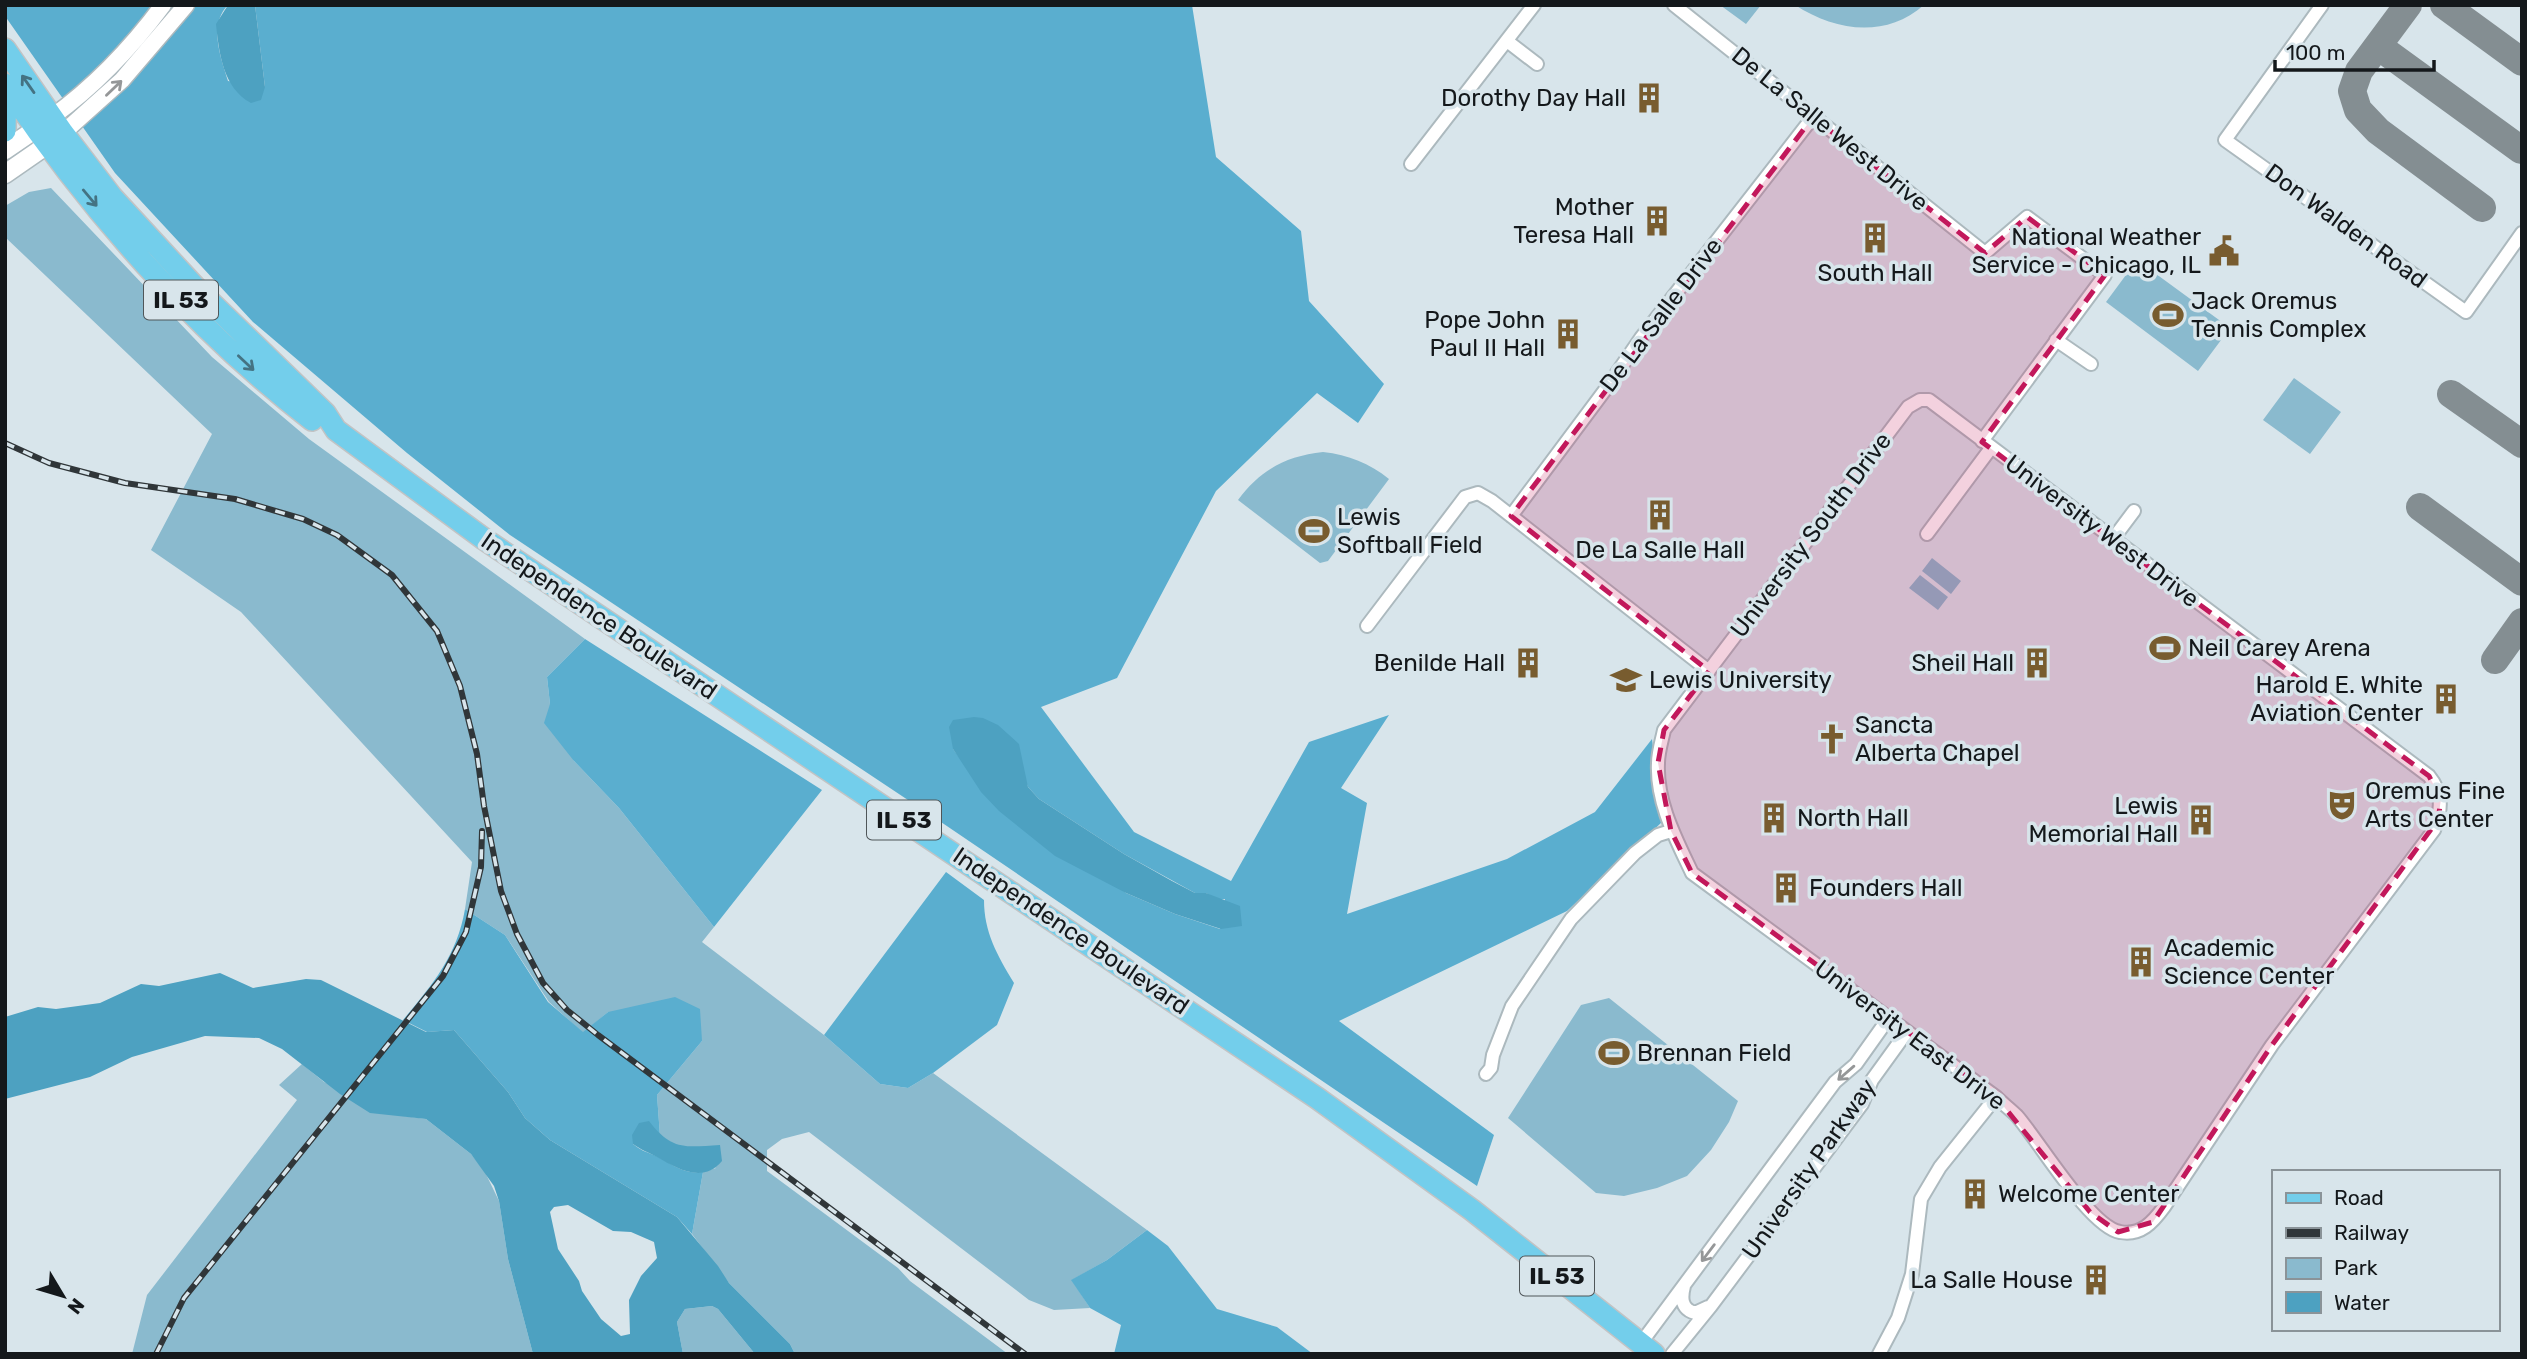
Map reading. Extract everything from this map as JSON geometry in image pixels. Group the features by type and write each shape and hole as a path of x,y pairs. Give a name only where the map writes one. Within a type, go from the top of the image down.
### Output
{"main road":[{"path":"5,49 50,131"},
{"path":"6,84 50,131"},
{"path":"5,131 6,84"},
{"path":"5,150 50,131"},
{"path":"5,174 50,131"},
{"name":"Independence Boulevard","path":"50,131 112,224 192,311 262,378 320,426 337,430 473,531 565,594 1306,1090 1472,1210 1648,1349"}],"street":[{"path":"50,131 90,86 134,44 163,5"},
{"path":"50,131 122,80 186,5"},
{"path":"1411,164 1534,5"},
{"name":"De La Salle West Drive","path":"1674,5 1985,253 2027,218 2105,275 2056,341"},
{"name":"Don Walden Road","path":"2322,5 2225,140 2466,312 2522,233"},
{"path":"1507,41 1537,64"},
{"name":"De La Salle Drive","path":"1511,516 1641,338 1814,117"},
{"path":"1927,534 2056,341 2091,364"},
{"name":"University West Drive","path":"1908,407 1920,400 1929,400 2429,776"},
{"name":"University South Drive","path":"1664,730 1908,407"},
{"path":"1367,626 1465,497 1478,494 1511,516 1709,671"},
{"path":"2113,539 2134,511"},
{"name":"University East Drive","path":"1664,730 1658,763 1662,799 1671,831 1692,873 1996,1097 2016,1115 2090,1212 2118,1232 2130,1233 2142,1230 2159,1214 2272,1045 2427,839 2438,820 2441,799 2437,786 2429,776"},
{"path":"1486,1074 1513,1006 1571,919 1635,853 1658,835 1671,831"},
{"name":"University Parkway","path":"1648,1349 1685,1285 1835,1082 1856,1064 1888,1019"},
{"name":"University Parkway","path":"1672,1354 1862,1104 1872,1080 1906,1032"},
{"path":"1879,1354 1898,1318 1912,1274 1921,1199 1940,1167 1996,1097"},
{"path":"1685,1285 1682,1301 1688,1310 1700,1312 1711,1306"}],"highlighted area":[{"path":"1813,117 1985,253 2027,217 2105,275 1982,442 2429,776 2441,799 2438,820 2272,1045 2153,1222 2118,1232 2090,1212 1996,1097 1692,873 1671,831 1658,763 1664,730 1709,671 1511,516"}],"green space":[{"path":"1720,5 1761,5 1746,24"},
{"path":"1795,5 1924,5 1893,23 1860,28 1827,21"},
{"path":"51,188 212,357 309,439 585,639 547,677 550,704 574,761 619,808 714,927 702,942 824,1035 880,1084 908,1088 933,1073 1147,1230 1107,1260 1072,1280 1090,1308 1054,1310 1029,1300 809,1132 782,1139 767,1150 767,1171 1008,1354 795,1354 790,1344 729,1283 692,1234 703,1172 716,1168 660,1136 657,1095 702,1041 608,1012 583,1033 549,1002 505,935 465,909 472,862 241,612 151,550 212,434 5,237 5,206 29,192"},
{"name":"Jack Oremus Tennis Complex","path":"2137,260 2230,328 2198,371 2106,302"},
{"name":"Jack Oremus Tennis Complex","path":"2294,378 2341,412 2310,454 2263,420"},
{"name":"Lewis Softball Field","path":"1323,452 1358,461 1389,479 1328,561 1320,563 1238,500 1255,480 1275,466 1297,457"},
{"path":"1932,558 1961,581 1951,594 1922,571"},
{"path":"1920,575 1948,597 1938,610 1909,588"},
{"name":"Brennan Field","path":"1609,998 1738,1101 1729,1122 1711,1150 1687,1176 1657,1188 1624,1196 1596,1193 1508,1118 1581,1005"},
{"path":"302,1064 324,1082 404,1116 426,1119 471,1154 484,1170 499,1201 508,1259 533,1354 132,1354 147,1295 297,1100 279,1085"},
{"path":"712,1306 718,1309 755,1354 683,1354 677,1322 685,1309"}],"shaded area":[{"path":"5,5 228,5 222,13 217,32 228,81 265,87 255,5 1192,5 1216,157 1301,231 1309,301 1384,384 1358,423 1317,393 1216,491 1117,678 1041,707 1134,832 1231,881 1309,742 1389,715 1341,788 1367,803 1347,914 1507,859 1595,812 1652,739 1662,822 1567,911 1339,1021 1494,1135 1477,1186 938,820 510,535 407,453 253,322 115,173 5,16","holes":["953,749 1025,779 1028,787 1039,799 1124,854 1195,893 1206,893 1218,900 1225,899 1220,929 1126,893 959,757"]},
{"path":"585,639 822,790 714,927 619,808 574,761 544,723 550,704 547,677"},
{"path":"946,872 984,900 986,923 993,943 1014,983 997,1025 933,1073 908,1088 880,1084 824,1035"},
{"path":"465,909 505,935 548,1002 583,1032 608,1012 675,997 700,1009 702,1041 657,1095 660,1136 633,1144 683,1170 703,1172 692,1234 677,1217 550,1140 525,1118 508,1092 454,1030 427,1032 403,1020 450,956"},
{"path":"1147,1230 1168,1246 1217,1309 1277,1327 1313,1354 1114,1354 1121,1325 1090,1308 1071,1280 1107,1260"}],"water":[{"path":"228,5 255,5 265,87 261,100 251,103 228,79 221,58 216,24"},
{"path":"974,717 998,725 1019,744 1028,787 1039,799 1124,854 1172,881 1195,893 1206,893 1240,906 1242,926 1221,929 1175,914 1126,893 1055,856 999,811 981,792 953,749 949,727 953,720"},
{"path":"220,973 253,988 306,979 321,980 426,1032 454,1030 508,1092 525,1118 550,1140 677,1217 729,1283 790,1344 795,1354 755,1354 718,1309 712,1306 685,1309 677,1322 683,1354 533,1354 508,1259 499,1201 494,1186 471,1154 426,1119 370,1113 340,1094 282,1049 259,1038 205,1036 132,1057 90,1077 5,1099 5,1017 38,1007 56,1009 100,1003 141,984 159,986","holes":["568,1205 613,1231 631,1232 654,1242 657,1258 641,1276 629,1300 630,1334 621,1336 601,1319 582,1291 579,1281 558,1249 550,1212 554,1207"]},
{"path":"649,1121 665,1138 680,1145 720,1145 722,1161 707,1172 690,1172 639,1148 633,1144 632,1135 639,1123"}],"taxiway":[{"path":"2408,5 2359,71 2352,91 2358,110 2378,131 2482,208"},
{"path":"2444,5 2522,62"},
{"path":"2378,46 2521,150"},
{"path":"2451,394 2522,444"},
{"path":"2420,507 2522,582"},
{"path":"2495,660 2522,622"}],"railway":[{"path":"5,443 49,463 125,483 235,499 303,519 337,535 392,575 437,631 460,686 477,754 501,891 517,934 543,983 567,1010 598,1035 1025,1354"},
{"path":"156,1354 184,1298 443,976 466,932 481,867 482,831"}],"place":[{"name":"Dorothy Day Hall","path":"1649,98"},
{"name":"Mother Teresa Hall","path":"1657,221"},
{"name":"South Hall","path":"1875,238"},
{"name":"National Weather Service - Chicago, IL","path":"2224,251"},
{"name":"Jack Oremus Tennis Complex","path":"2168,315"},
{"name":"Pope John Paul II Hall","path":"1568,334"},
{"name":"De La Salle Hall","path":"1660,515"},
{"name":"Lewis Softball Field","path":"1314,531"},
{"name":"Neil Carey Arena","path":"2165,648"},
{"name":"Benilde Hall","path":"1528,663"},
{"name":"Sheil Hall","path":"2037,663"},
{"name":"Lewis University","path":"1626,680"},
{"name":"Harold E. White Aviation Center","path":"2446,699"},
{"name":"Sancta Alberta Chapel","path":"1832,739"},
{"name":"Oremus Fine Arts Center","path":"2342,805"},
{"name":"North Hall","path":"1774,818"},
{"name":"Lewis Memorial Hall","path":"2201,820"},
{"name":"Founders Hall","path":"1786,888"},
{"name":"Academic Science Center","path":"2141,962"},
{"name":"Brennan Field","path":"1614,1053"},
{"name":"Welcome Center","path":"1975,1194"},
{"name":"La Salle House","path":"2096,1280"}]}
